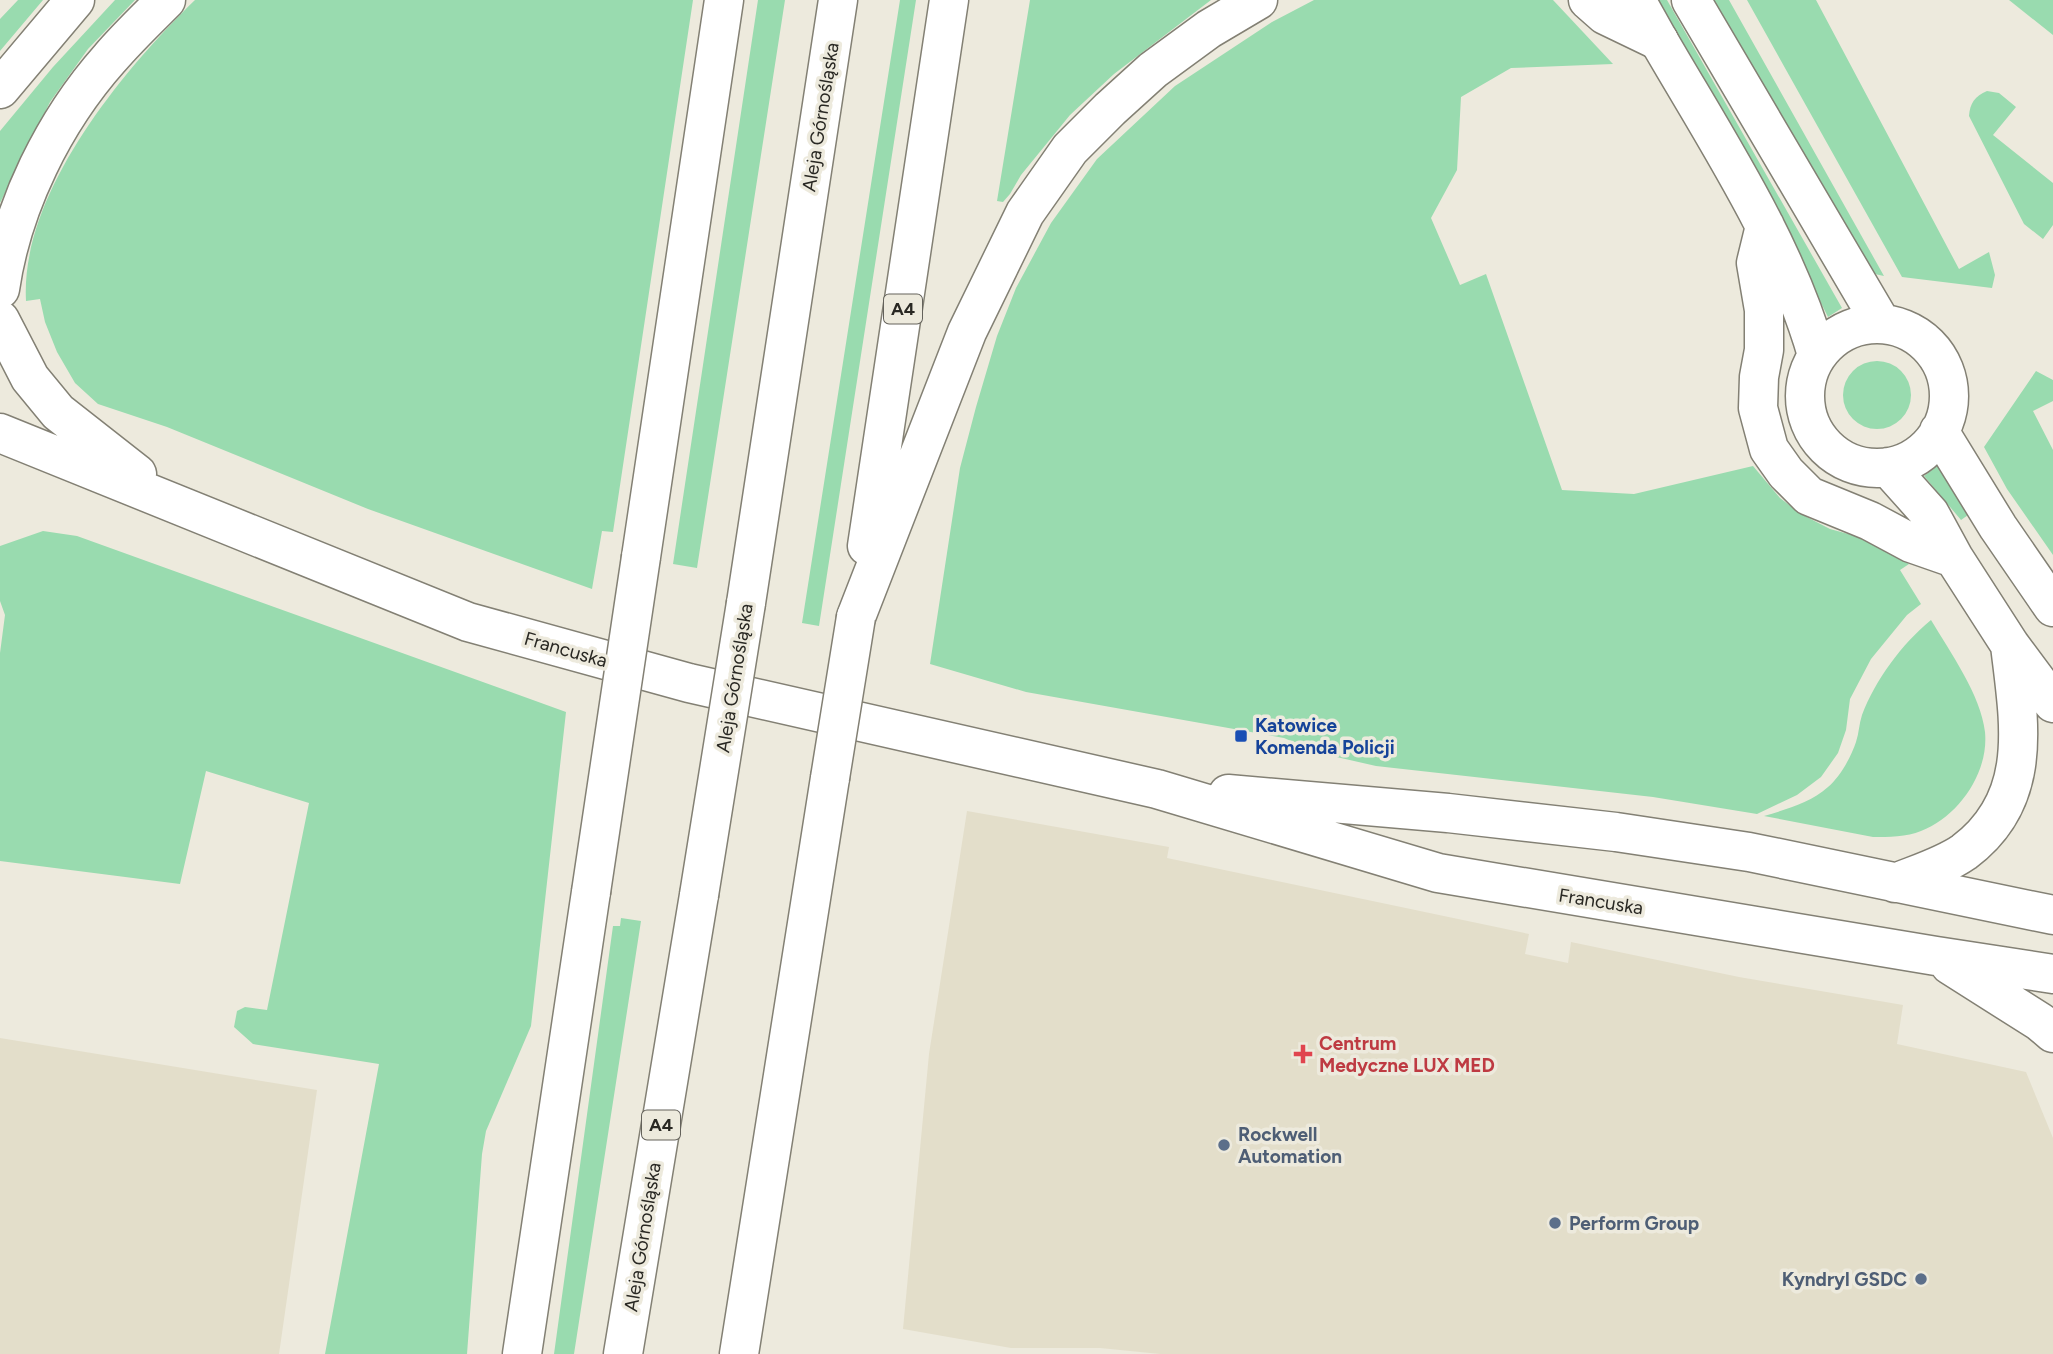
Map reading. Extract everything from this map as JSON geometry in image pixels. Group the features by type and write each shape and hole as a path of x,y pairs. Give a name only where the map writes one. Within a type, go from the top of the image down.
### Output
{"main road":[{"path":"0,89 75,0"},
{"path":"0,289 5,256 22,207 72,107 109,58 166,0"},
{"path":"522,1354 724,0"},
{"name":"Aleja Górnośląska","path":"623,1354 747,603 838,0"},
{"name":"A4","path":"738,1354 809,923 949,0"},
{"path":"856,617 967,332 1025,213 1070,149 1110,109 1153,70 1209,29 1258,0"},
{"path":"1588,0 1605,15 1659,41"},
{"path":"1636,0 1765,226 1811,334 1817,355"},
{"path":"1692,0 1881,323"},
{"path":"1765,226 1756,263 1764,310 1758,408 1769,449 1786,473 1809,496 1870,521 1911,543 1954,558"},
{"path":"0,320 30,378 58,412 172,501"},
{"path":"1881,323 1908,330 1930,347 1943,367 1949,390 1948,411 1939,431 1926,448 1908,461 1888,467 1864,466 1842,459 1823,443 1810,424 1805,401 1807,377 1817,355 1830,341 1862,324 1881,323"},
{"path":"1939,431 1998,527 2053,607"},
{"name":"Francuska","path":"0,433 468,622 689,683 1157,789 1438,873 2053,974"},
{"path":"1888,467 1930,514 1954,558 2010,645 2053,703"},
{"path":"1895,883 1963,852 1995,821 2010,794 2016,772 2018,715 2010,645"},
{"name":"Francuska","path":"1157,789 1318,801 1616,832 1749,852 2053,915"},
{"path":"1936,956 2053,1033"}],"shaded area":[{"path":"967,811 1169,847 1167,858 1529,934 1525,954 1568,963 1571,942 1739,977 1903,1005 1897,1044 2026,1072 2053,1138 2053,1354 1160,1354 1100,1348 1011,1348 903,1329 929,1054"},
{"path":"0,1038 317,1090 279,1354 0,1354"}],"green space":[{"path":"18,0 43,0 0,51 0,19"},
{"path":"115,0 135,0 88,49 50,102 0,203 0,131 53,67"},
{"path":"195,0 693,0 613,532 602,531 592,589 368,509 167,427 98,404 75,383 57,352 45,322 40,299 26,301 29,260 40,219 58,177 108,98 137,62"},
{"path":"758,0 785,0 697,568 673,564"},
{"path":"900,0 916,0 819,626 802,623"},
{"path":"1030,0 1211,0 1114,74 1070,115 1021,175 1003,202 997,201"},
{"path":"1314,0 1553,0 1613,64 1511,68 1461,97 1457,170 1431,218 1460,285 1486,274 1562,490 1634,494 1753,466 1780,498 1801,514 1830,529 1863,538 1909,564 1900,570 1921,604 1907,615 1871,659 1850,699 1846,730 1838,753 1821,777 1797,795 1757,814 1653,797 1376,766 1319,753 1284,738 1026,692 930,664 960,468 976,407 997,336 1016,288 1051,223 1097,159 1175,86 1272,22"},
{"path":"1653,0 1667,0 1842,308 1828,317 1793,247"},
{"path":"1713,0 1729,0 1884,276 1870,273 1859,257"},
{"path":"1747,0 1816,0 1959,269 1989,252 1995,275 1992,288 1902,277"},
{"path":"2009,0 2053,0 2053,35"},
{"path":"1987,91 1999,93 2016,107 1993,135 2053,183 2053,225 2043,239 2024,224 1969,116 1974,100"},
{"path":"1877,361 1890,364 1901,371 1908,382 1911,395 1908,408 1901,419 1890,426 1877,429 1864,426 1853,419 1846,408 1843,395 1846,382 1853,371 1864,364"},
{"path":"2036,371 2053,380 2053,401 2033,411 2053,450 2053,555 2007,489 1984,447"},
{"path":"1940,464 1971,513 1961,520 1924,476"},
{"path":"43,531 77,536 566,712 531,1026 486,1131 482,1154 467,1354 325,1354 379,1064 253,1044 234,1027 237,1011 245,1007 267,1010 309,803 206,771 180,884 0,861 0,653 5,615 0,601 0,546"},
{"path":"1931,620 1978,703 1985,732 1982,763 1976,778 1959,804 1935,824 1921,831 1891,837 1873,837 1764,816 1806,801 1821,793 1837,778 1851,754 1862,715 1882,676 1910,640"},
{"path":"621,918 641,921 574,1354 554,1354 613,926 620,926"}],"place":[{"name":"Katowice Komenda Policji","path":"1241,736"},
{"name":"Centrum Medyczne LUX MED","path":"1303,1054"},
{"name":"Rockwell Automation","path":"1224,1145"},
{"name":"Perform Group","path":"1555,1223"},
{"name":"Kyndryl GSDC","path":"1921,1279"}]}
